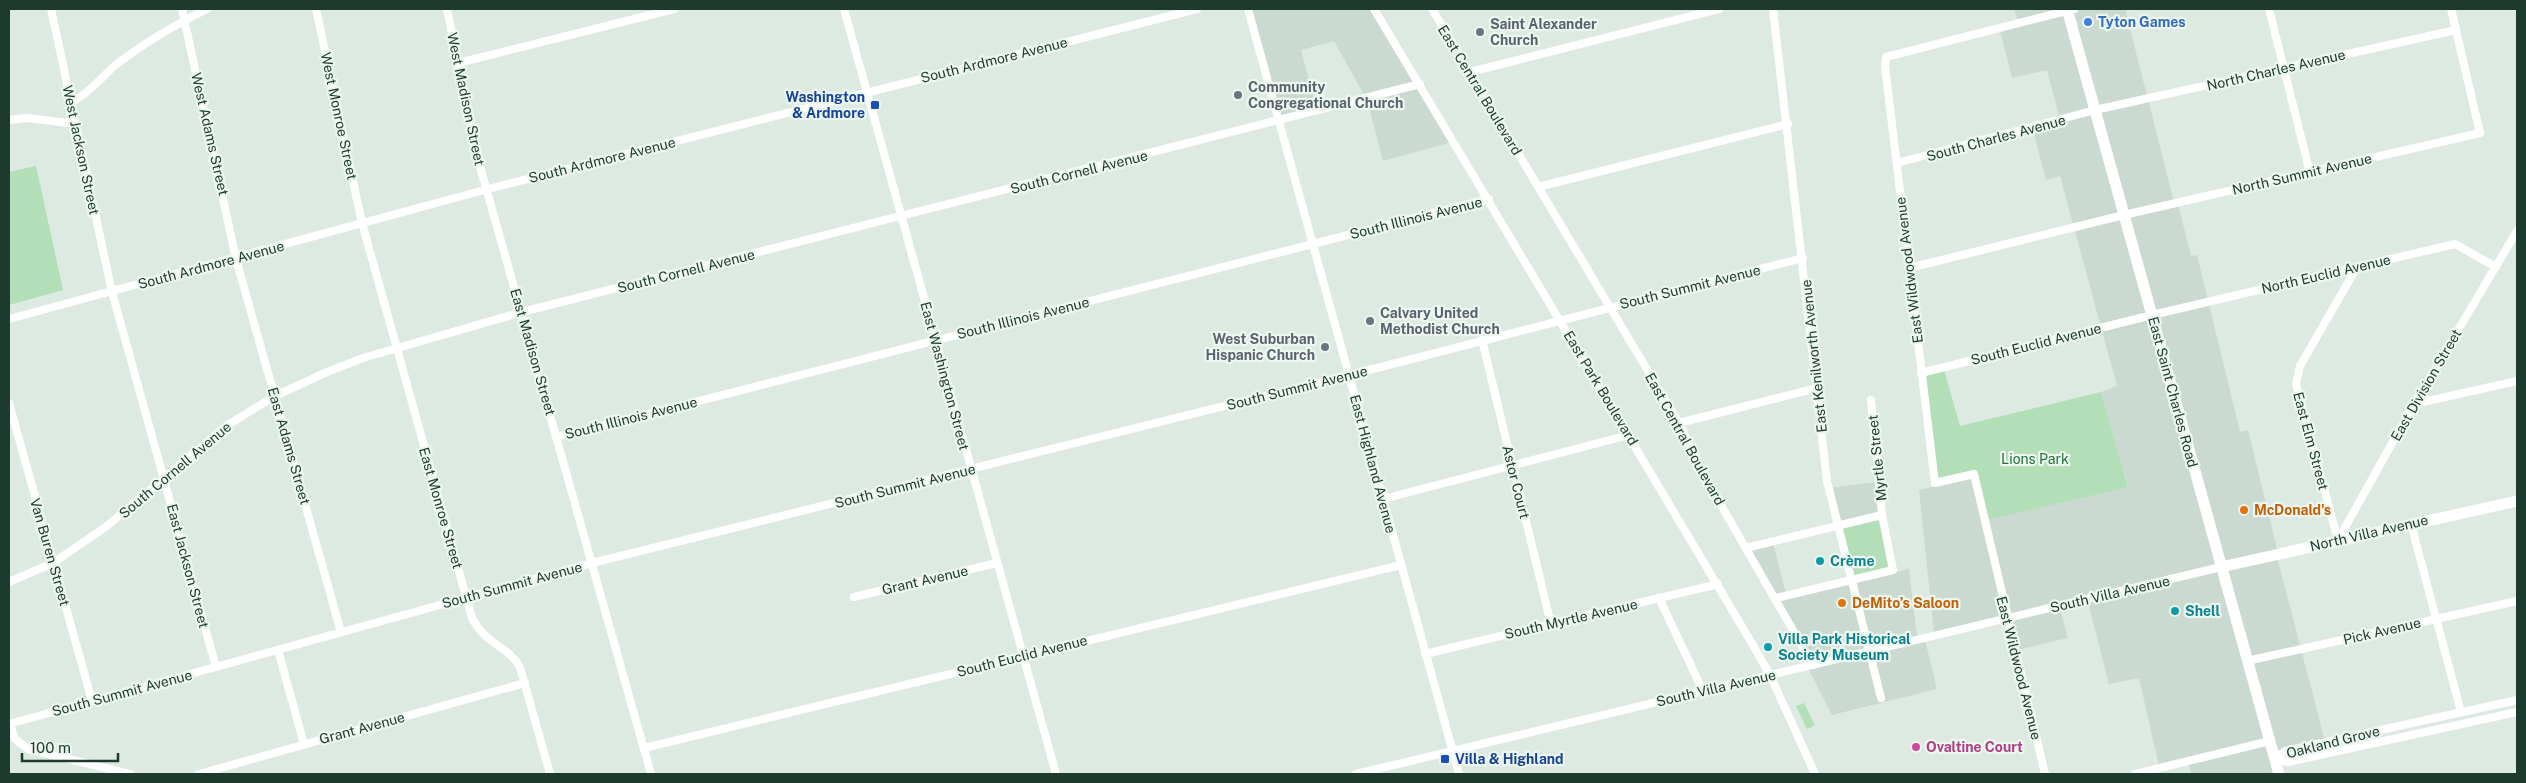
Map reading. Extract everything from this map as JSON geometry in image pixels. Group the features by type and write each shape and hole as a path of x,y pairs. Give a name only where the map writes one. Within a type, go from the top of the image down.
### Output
{"main road":[{"name":"East Saint Charles Road","path":"2070,9 2095,110 2279,774"},
{"name":"North Villa Avenue","path":"2221,568 2517,501"}],"street":[{"name":"West Jackson Street","path":"51,9 112,292"},
{"name":"West Adams Street","path":"182,9 236,259"},
{"path":"71,102 81,97 97,81 128,56 207,9"},
{"name":"West Monroe Street","path":"316,9 362,223"},
{"name":"West Madison Street","path":"447,9 481,170 488,189"},
{"path":"458,64 674,9"},
{"name":"East Washington Street","path":"844,9 1056,774"},
{"name":"South Ardmore Avenue","path":"9,319 236,259 488,189 1197,9"},
{"name":"East Highland Avenue","path":"1248,9 1459,774"},
{"name":"East Park Boulevard","path":"1374,9 1718,584 1770,675 1815,774"},
{"name":"East Central Boulevard","path":"1432,9 1679,423 1710,486 1813,665"},
{"path":"1470,72 1719,9"},
{"name":"East Kenilworth Avenue","path":"1773,9 1788,124 1827,482 1881,698"},
{"name":"East Wildwood Avenue","path":"2045,774 1974,474 1935,483 1886,57 2070,9"},
{"path":"2269,9 2310,173"},
{"path":"2451,9 2456,30"},
{"name":"North Charles Avenue","path":"2095,110 2456,30"},
{"name":"North Summit Avenue","path":"2124,215 2480,133 2456,30"},
{"name":"South Cornell Avenue","path":"9,582 53,563 108,526 226,426 275,396 343,365 522,312 1420,84"},
{"name":"South Charles Avenue","path":"1897,163 2095,110"},
{"path":"9,120 27,118 76,124"},
{"path":"1538,187 1788,124"},
{"name":"East Madison Street","path":"488,189 651,774"},
{"name":"South Illinois Avenue","path":"558,437 1489,199"},
{"path":"1909,268 2124,215"},
{"name":"East Monroe Street","path":"362,223 466,598 477,627 487,639 517,662 525,683 550,774"},
{"name":"East Division Street","path":"2338,540 2414,404 2517,231"},
{"name":"North Euclid Avenue","path":"2152,316 2455,244 2496,267"},
{"name":"South Summit Avenue","path":"9,724 592,563 1349,375 1803,258"},
{"name":"East Adams Street","path":"236,259 341,632"},
{"name":"East Elm Street","path":"2338,540 2296,384 2300,366 2357,267"},
{"name":"East Jackson Street","path":"112,292 216,667"},
{"name":"South Euclid Avenue","path":"1921,373 2152,316"},
{"name":"Astor Court","path":"1482,340 1550,624"},
{"path":"2414,404 2517,381"},
{"path":"1679,423 1817,388"},
{"name":"Myrtle Street","path":"1850,580 1893,570 1882,515 1871,400"},
{"name":"Van Buren Street","path":"9,403 92,701"},
{"path":"1383,499 1629,435"},
{"path":"1746,548 1882,515"},
{"path":"2411,524 2461,712"},
{"name":"Grant Avenue","path":"854,597 997,563"},
{"name":"South Euclid Avenue","path":"644,748 1401,565"},
{"name":"South Villa Avenue","path":"1356,774 2221,568"},
{"path":"1776,598 1850,580"},
{"name":"South Myrtle Avenue","path":"1425,654 1718,584"},
{"path":"1659,598 1703,691"},
{"name":"Pick Avenue","path":"2247,661 2517,601"},
{"path":"278,650 304,744"},
{"name":"Grant Avenue","path":"198,774 525,683"},
{"name":"Oakland Grove","path":"2275,759 2285,751 2517,700"},
{"name":"Oakland Grove","path":"2275,759 2288,762 2517,712"},
{"path":"9,724 15,739 28,749 38,753 130,774"},
{"path":"2135,774 2270,742"}],"shaded area":[{"path":"1246,9 1372,9 1452,142 1383,161 1367,100 1334,41 1301,50 1318,114 1276,124"},
{"path":"2014,9 2065,9 2018,21"},
{"path":"2069,9 2125,9 2174,202 2126,212"},
{"path":"2066,14 2217,565 2009,616 1987,520 2128,486 2101,392 2117,386 2060,176 2046,180 2033,130 2061,123 2047,70 2012,78 2000,31"},
{"path":"2178,204 2191,256 2197,255 2240,432 2248,430 2278,553 2223,565 2126,216"},
{"path":"1972,477 2005,617 1934,633 1919,490"},
{"path":"1877,482 1880,513 1837,523 1828,488"},
{"path":"1773,543 1786,594 1777,596 1749,549"},
{"path":"2277,557 2326,745 2277,756 2224,569"},
{"path":"1909,569 1917,637 1814,663 1778,599"},
{"path":"2219,571 2268,740 2159,766 2139,678 2109,684 2088,602"},
{"path":"2060,609 2068,638 2017,650 2010,620"},
{"path":"1925,640 1937,689 1832,715 1808,668"},
{"path":"2268,745 2276,774 2191,774 2189,764"}],"green space":[{"path":"36,166 63,290 9,305 9,172"},
{"name":"Lions Park","path":"1944,370 1960,426 2101,392 2128,487 1987,520 1976,470 1937,478 1924,375"},
{"path":"1880,517 1891,569 1851,578 1839,527"},
{"path":"1804,703 1815,725 1807,729 1796,706"}],"place":[{"name":"Tyton Games","path":"2088,22"},
{"name":"Saint Alexander Church","path":"1480,32"},
{"name":"Community Congregational Church","path":"1238,95"},
{"name":"Washington & Ardmore","path":"875,105"},
{"name":"Calvary United Methodist Church","path":"1370,321"},
{"name":"West Suburban Hispanic Church","path":"1325,347"},
{"name":"McDonald's","path":"2244,510"},
{"name":"Crème","path":"1820,561"},
{"name":"DeMito’s Saloon","path":"1842,603"},
{"name":"Shell","path":"2175,611"},
{"name":"Villa Park Historical Society Museum","path":"1768,647"},
{"name":"Ovaltine Court","path":"1916,747"},
{"name":"Villa & Highland","path":"1445,759"}]}
